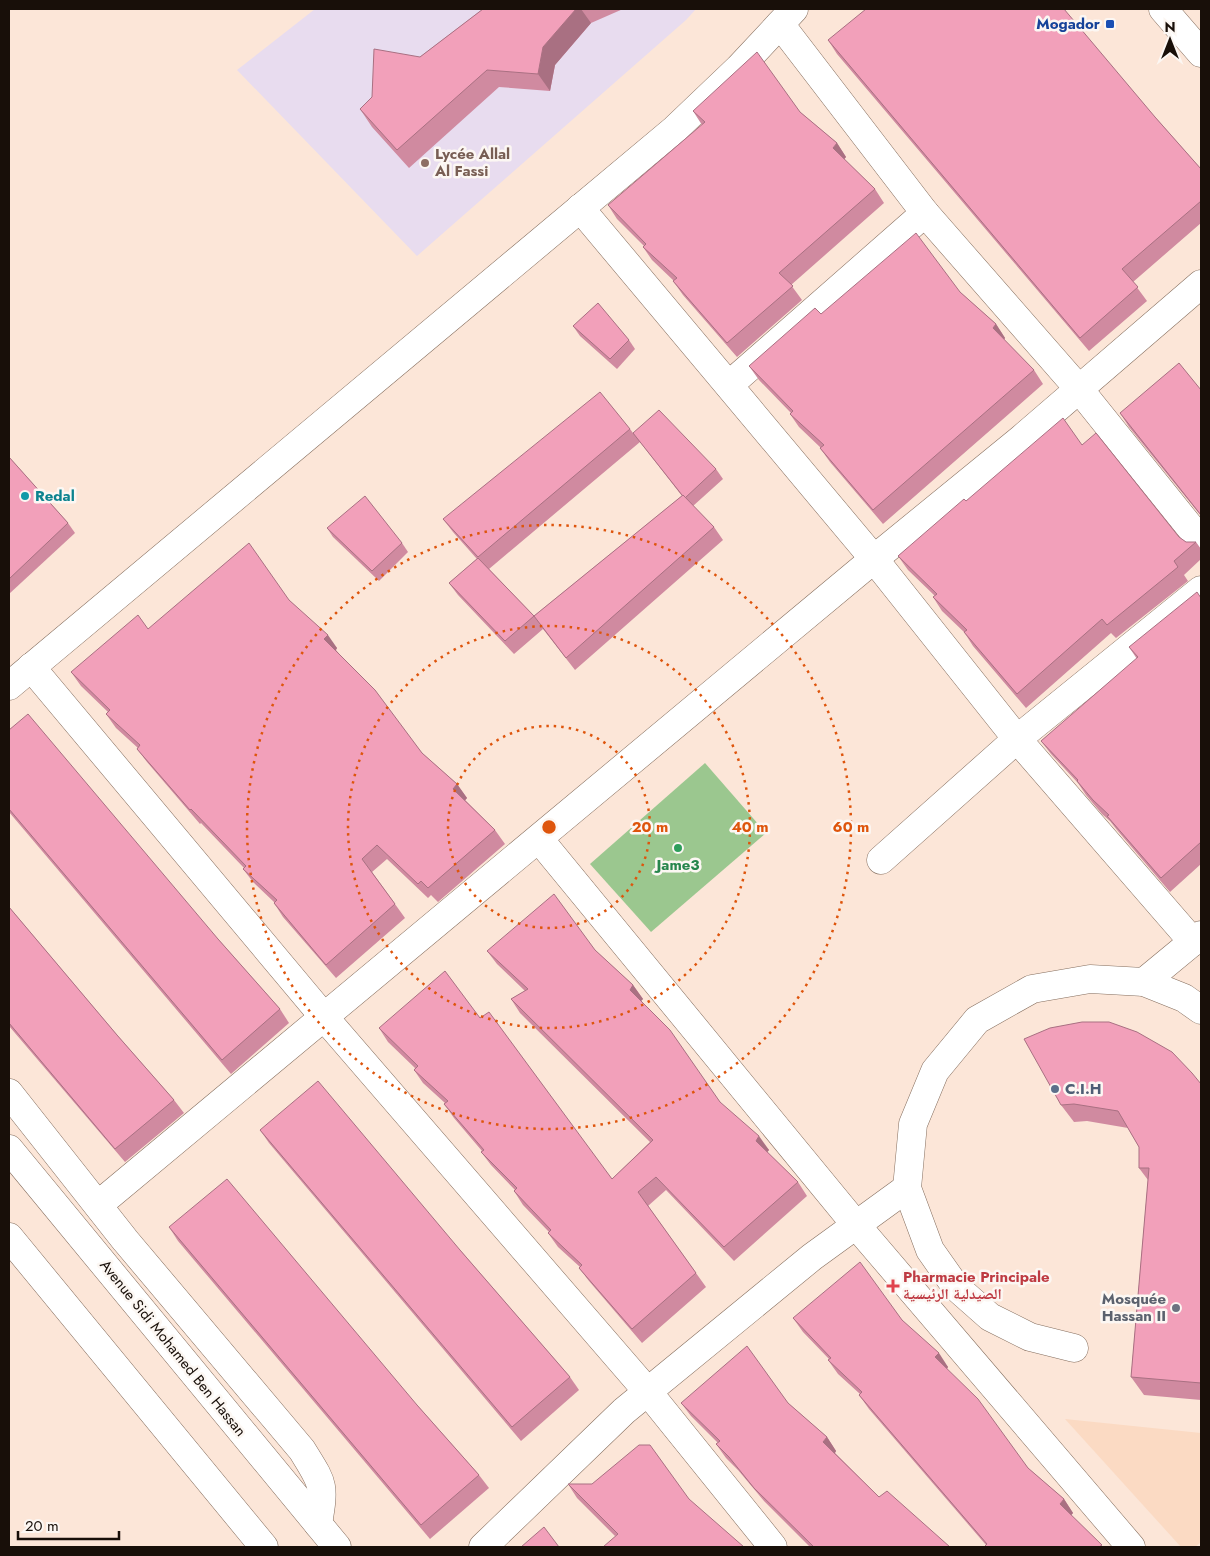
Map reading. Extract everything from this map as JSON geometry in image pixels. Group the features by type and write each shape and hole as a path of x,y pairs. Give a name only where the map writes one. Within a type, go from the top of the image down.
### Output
{"street":[{"path":"1163,9 1201,53"},
{"path":"9,686 675,129 739,68 787,16 925,213 1079,389 1201,541"},
{"path":"580,208 874,559 1017,739 1197,939 1144,982"},
{"path":"729,385 925,213"},
{"path":"98,1205 874,559 1022,439 1201,284"},
{"path":"881,860 1017,739 1201,590"},
{"path":"31,667 324,1017 648,1392 773,1547"},
{"path":"539,839 856,1225 1131,1547"},
{"path":"1074,1348 1030,1337 990,1316 956,1287 930,1250 907,1188 913,1124 934,1072 977,1020 1032,989 1090,979 1144,982 1184,998 1201,1010"},
{"path":"9,1093 125,1240 302,1450 320,1478 322,1486 323,1497 318,1524"},
{"name":"Avenue Sidi Mohamed Ben Hassan","path":"9,1149 337,1547"},
{"path":"483,1547 624,1411 812,1257 907,1188"},
{"path":"9,1237 264,1547"}],"shaded area":[{"name":"Lycée Allal Al Fassi","path":"315,9 696,9 686,20 417,256 237,70"},
{"path":"1065,1419 1201,1433 1201,1542 1195,1547 1181,1547"}],"green space":[{"name":"Jame3","path":"705,763 766,833 651,932 590,864"}],"building":[{"path":"483,9 576,9 543,47 538,74 487,70 397,150 360,109 372,97 374,49 420,57"},
{"path":"866,9 1064,9 1201,169 1201,201 1122,269 1138,287 1080,338 828,40"},
{"path":"757,52 800,112 837,143 833,148 875,189 779,273 793,286 727,343 673,281 677,278 643,247 646,244 608,205 705,122 693,111"},
{"path":"916,233 960,292 996,324 993,328 1034,370 873,510 820,448 824,445 790,414 793,411 749,366 815,308 821,314"},
{"path":"598,303 629,340 610,359 573,326"},
{"path":"1179,363 1201,390 1201,515 1120,413"},
{"path":"600,392 630,429 478,557 443,519"},
{"path":"659,410 716,469 685,498 633,433"},
{"path":"1063,418 1082,445 1096,433 1179,537 1186,542 1196,542 1174,561 1178,567 1107,625 1102,619 1017,694 964,632 967,630 933,597 937,594 898,556"},
{"name":"Redal","path":"9,457 68,523 9,579"},
{"path":"683,495 714,527 566,658 534,616"},
{"path":"365,496 402,543 372,571 327,528"},
{"path":"249,543 289,600 328,635 324,639 375,690 422,753 457,784 453,789 495,830 428,888 421,881 418,884 377,845 362,859 395,904 326,965 274,903 277,900 243,869 246,866 190,810 137,749 140,745 106,714 110,710 71,672 138,615 148,629"},
{"path":"478,558 534,616 505,641 449,583"},
{"path":"1197,592 1201,598 1201,842 1161,878 1107,816 1109,815 1093,800 1078,780 1041,741 1138,657 1129,647"},
{"path":"28,714 218,939 280,1009 222,1060 9,809 9,730"},
{"path":"554,894 595,950 633,985 630,990 670,1030 720,1102 759,1136 756,1141 798,1182 724,1247 656,1177 638,1192 696,1273 632,1329 579,1268 582,1265 548,1233 551,1230 514,1191 517,1188 481,1152 484,1150 444,1104 448,1101 414,1070 418,1066 379,1028 445,971 480,1018 489,1012 612,1179 653,1140 511,999 528,989 487,951"},
{"path":"9,907 174,1100 115,1149 9,1023"},
{"path":"1082,1022 1109,1022 1137,1032 1172,1052 1201,1084 1201,1383 1131,1377 1149,1168 1139,1168 1139,1147 1118,1111 1074,1104 1061,1105 1024,1039 1050,1028"},
{"path":"318,1081 570,1377 512,1427 260,1130"},
{"path":"227,1179 417,1405 479,1475 421,1525 169,1227"},
{"path":"860,1262 902,1320 939,1353 935,1357 978,1399 1028,1468 1064,1499 1060,1504 1102,1545 1099,1547 984,1547 987,1544 859,1395 862,1392 828,1360 831,1358 793,1318"},
{"path":"747,1346 788,1403 827,1437 823,1442 879,1497 887,1491 950,1547 814,1547 754,1488 716,1444 720,1441 681,1403"},
{"path":"639,1445 650,1445 689,1499 744,1547 603,1547 618,1534 568,1484 592,1484"},
{"path":"544,1527 559,1547 521,1547"}],"place":[{"name":"Mogador","path":"1110,24"},
{"name":"Lycée Allal Al Fassi","path":"425,163"},
{"name":"Redal","path":"25,496"},
{"name":"Jame3","path":"678,848"},
{"name":"C.I.H","path":"1055,1089"},
{"name":"Pharmacie Principale الصيدلية الرئيسية","path":"893,1286"},
{"name":"Mosquée Hassan II","path":"1176,1308"}]}
